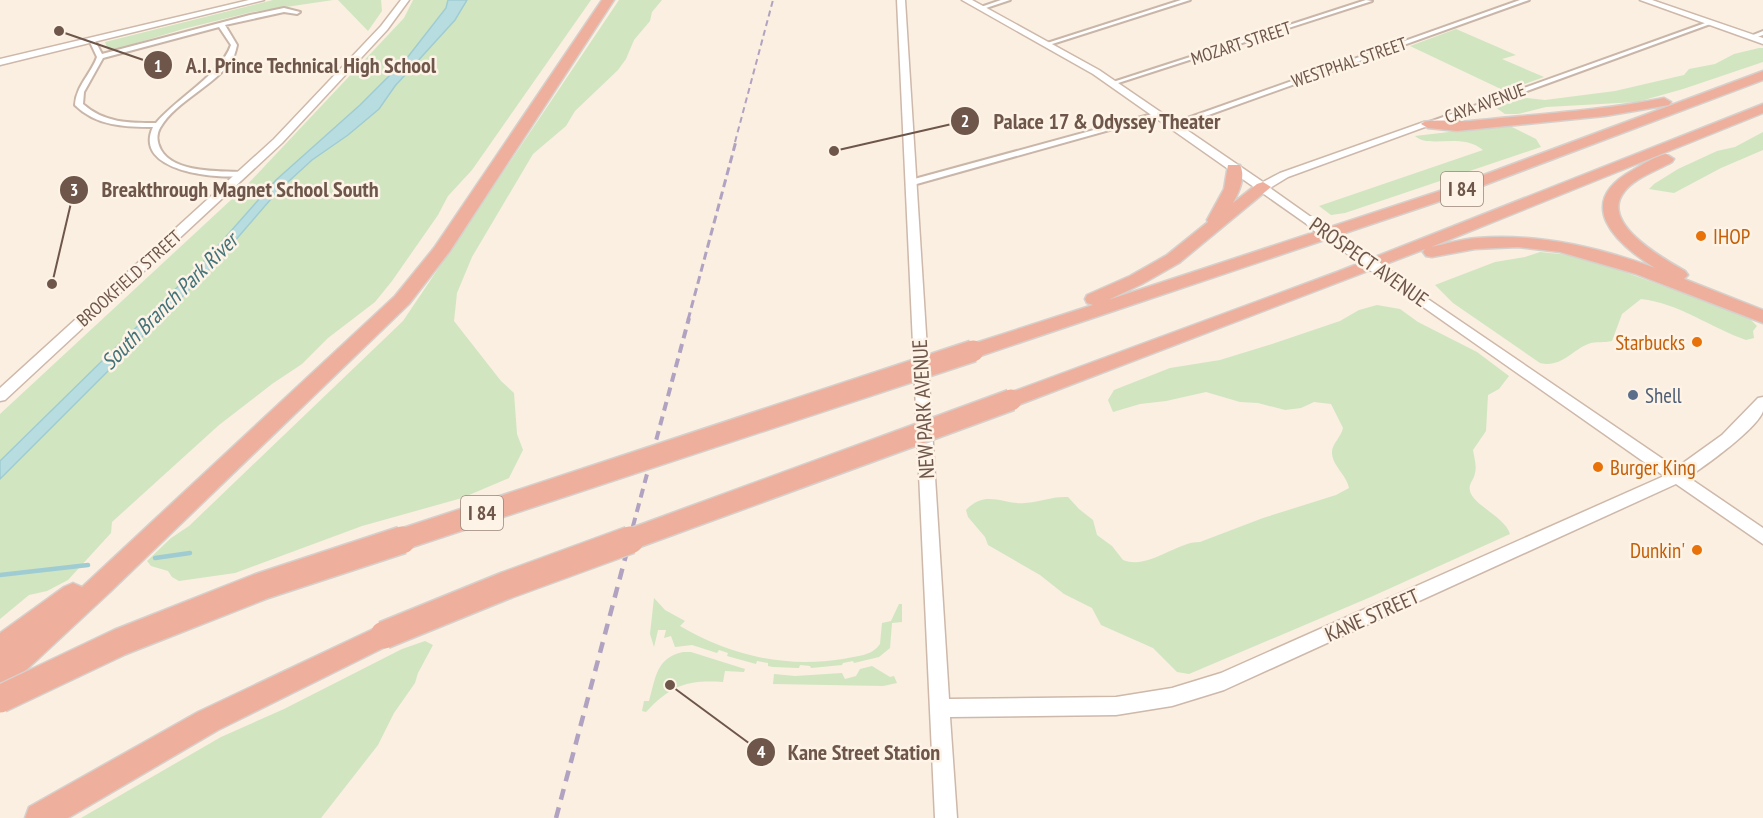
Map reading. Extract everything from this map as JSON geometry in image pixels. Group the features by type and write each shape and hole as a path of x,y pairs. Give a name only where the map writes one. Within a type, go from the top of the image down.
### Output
{"highway":[{"path":"0,648 61,604 104,568 394,297 422,262 600,0"},
{"path":"0,678 408,294 441,251 608,0"},
{"name":"I 84","path":"0,699 130,638 287,577 973,351 1001,338 1452,192 1763,75"},
{"path":"1428,124 1451,125 1631,108 1728,88"},
{"name":"I 84","path":"39,818 208,721 384,635 507,585 1343,276 1763,108"},
{"path":"1724,124 1707,138 1621,185 1611,198 1611,214 1618,228 1630,242 1668,269 1698,284 1763,309"},
{"path":"1206,233 1227,200 1233,183 1234,168"},
{"path":"1001,338 1136,280 1173,259 1263,187"},
{"path":"1343,276 1383,268 1435,251 1464,245 1501,241 1536,242 1605,258 1763,317"}],"main road":[{"path":"0,62 260,0"},
{"name":"NEW PARK AVENUE","path":"900,0 946,818"},
{"name":"PROSPECT AVENUE","path":"966,0 1113,83 1763,537"},
{"path":"1644,0 1763,41"},
{"name":"BROOKFIELD STREET","path":"0,396 243,174 375,38 399,3"},
{"name":"CAYA AVENUE","path":"1263,187 1284,175 1428,124"},
{"name":"KANE STREET","path":"940,708 1116,706 1198,690 1257,667 1677,476 1732,435 1763,402"}],"street":[{"path":"981,8 1007,0"},
{"path":"1047,44 1187,0"},
{"name":"WESTPHAL STREET","path":"1172,125 1526,0"},
{"name":"MOZART STREET","path":"1113,83 1369,1"},
{"path":"100,57 276,11 297,12"},
{"name":"CAYA AVENUE","path":"1428,124 1710,23"},
{"path":"221,24 234,45 230,57 158,125 153,141 156,151 174,165 201,172 243,174"},
{"path":"1751,37 1763,33"},
{"path":"92,40 100,57 94,73 80,90 79,105 97,119 116,123 158,125"},
{"path":"910,183 1159,115"}],"green space":[{"path":"273,0 333,0 252,12 183,29 114,50 108,50 105,42"},
{"path":"338,0 381,0 382,11 368,31"},
{"path":"413,0 591,0 472,170 448,196 438,215 375,302 328,338 302,364 219,425 112,522 111,533 68,580 47,591 29,595 0,619 0,414 246,186 404,18"},
{"path":"619,0 662,0 652,12 650,21 634,40 626,59 618,70 575,111 566,126 533,154 472,257 457,293 454,321 501,381 514,393 517,434 523,450 509,478 462,498 362,526 235,573 179,581 168,571 151,566 147,561 171,538 189,526 403,321"},
{"path":"1456,29 1516,55 1502,59 1544,77 1505,91 1410,46"},
{"path":"1763,48 1763,62 1637,102 1546,107 1518,114 1505,114 1495,107 1527,98 1545,100 1615,91 1684,75 1689,69 1715,64 1734,54"},
{"path":"1508,125 1536,139 1541,147 1345,213 1331,215 1319,206 1483,150 1465,142 1428,141 1415,136"},
{"path":"1763,132 1763,150 1721,168 1674,193 1649,189 1678,169 1717,151 1735,147"},
{"path":"1540,252 1570,255 1594,261 1747,316 1757,326 1753,331 1754,338 1746,340 1669,305 1641,299 1622,314 1612,341 1588,344 1560,361 1540,363 1453,303 1435,285 1495,262"},
{"path":"1377,305 1400,309 1418,322 1477,352 1509,376 1499,389 1488,395 1486,431 1473,450 1476,470 1470,484 1470,491 1477,501 1502,522 1510,534 1373,596 1189,674 1177,672 1153,648 1101,625 1092,608 1064,594 1040,575 988,545 985,537 968,517 966,510 981,500 995,499 1025,503 1068,497 1093,520 1097,535 1112,546 1123,560 1133,562 1152,559 1181,546 1200,542 1263,518 1336,495 1349,488 1332,456 1333,448 1343,428 1331,404 1314,402 1301,408 1285,410 1258,403 1240,402 1206,392 1140,404 1113,412 1108,400 1114,390 1170,368 1220,360 1340,321 1359,310"},
{"path":"654,598 665,610 685,621 680,626 699,636 739,652 779,660 821,661 864,655 873,651 880,644 882,623 891,621 899,604 902,604 902,622 892,623 890,648 879,657 842,665 811,668 800,665 799,668 773,667 768,666 768,663 757,661 756,664 727,656 728,653 719,650 717,653 692,645 675,647 671,636 664,638 666,630 658,630 654,647 650,634"},
{"path":"425,641 433,645 415,683 394,713 378,745 321,818 81,818 221,737 284,709 402,649"},
{"path":"691,652 745,669 744,672 725,671 723,682 699,682 680,686 646,712 642,711 644,701 649,701 662,664 674,655"},
{"path":"872,666 890,677 894,676 897,683 883,686 773,684 774,674 795,676 842,673 845,679 856,676 860,669"}],"water":[{"name":"South Branch Park River","path":"448,0 467,0 455,20 395,86 379,109 348,135 312,160 277,192 214,265 0,479 0,461 208,257 276,180 360,105 407,58 446,8"}],"waterway":[{"path":"155,558 190,553"},
{"path":"0,575 88,565"}],"railway":[{"path":"735,142 773,0"},
{"path":"688,320 736,141"},
{"path":"629,541 689,318"},
{"path":"556,818 630,540"}],"place":[{"name":"A.I. Prince Technical High School","path":"59,31"},
{"name":"Palace 17 & Odyssey Theater","path":"834,151"},
{"name":"IHOP","path":"1701,236"},
{"name":"Breakthrough Magnet School South","path":"52,284"},
{"name":"Starbucks","path":"1697,342"},
{"name":"Shell","path":"1633,395"},
{"name":"Burger King","path":"1598,467"},
{"name":"Dunkin'","path":"1697,550"},
{"name":"Kane Street Station","path":"670,685"}]}
